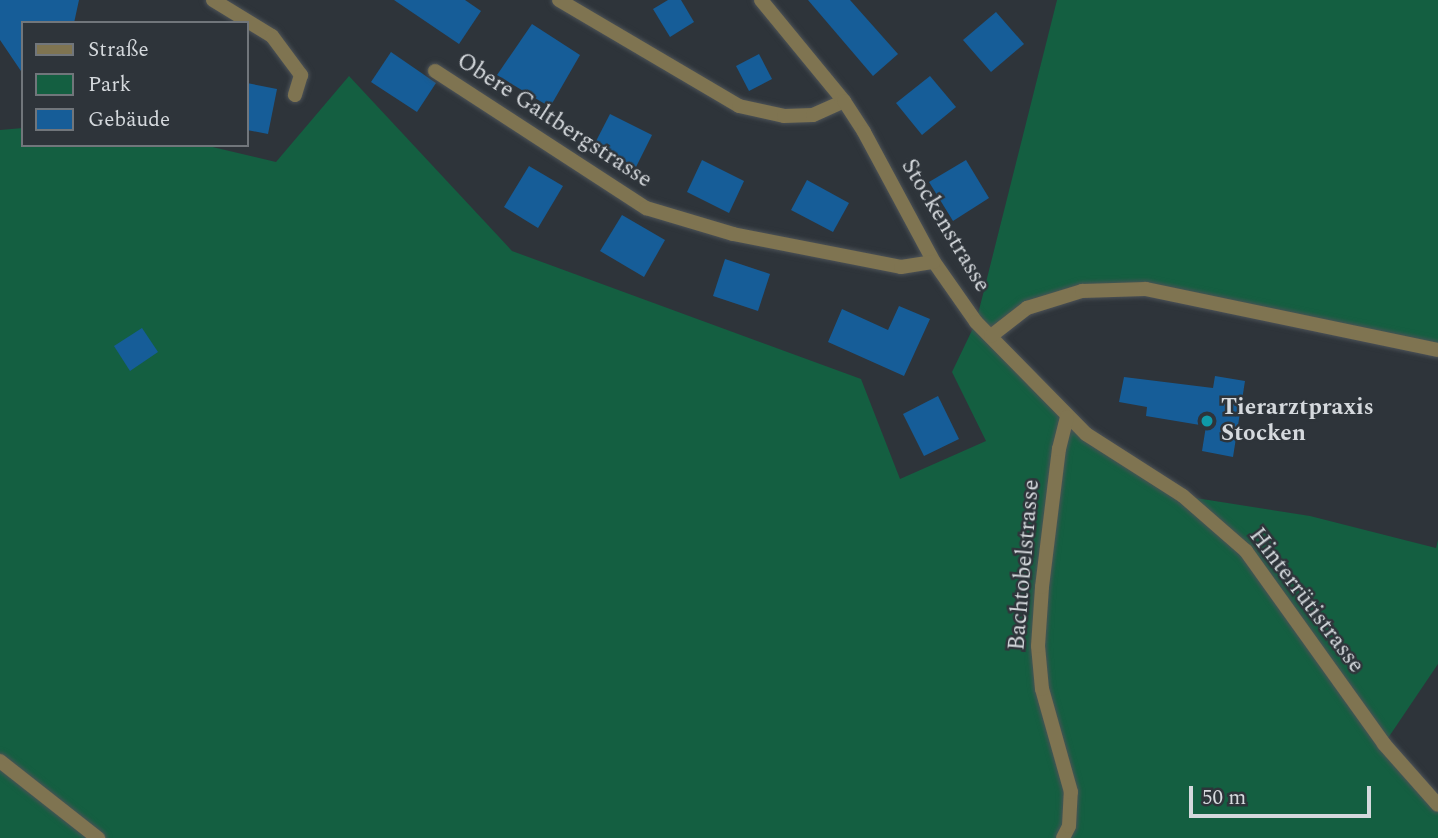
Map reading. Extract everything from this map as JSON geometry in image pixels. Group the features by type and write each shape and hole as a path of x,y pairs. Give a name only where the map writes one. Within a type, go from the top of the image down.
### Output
{"street":[{"path":"213,0 247,21"},
{"path":"559,0 739,106 784,116 813,115 844,101"},
{"name":"Stockenstrasse","path":"761,0 844,101 864,132 934,261 976,322 991,336"},
{"path":"248,21 272,36 301,75 295,95"},
{"name":"Obere Galtbergstrasse","path":"435,71 646,208 733,234 901,267 934,261"},
{"path":"991,336 1027,309 1082,291 1146,289 1438,350"},
{"name":"Hinterrütistrasse","path":"991,336 1086,434 1183,496 1246,551 1384,744 1438,805"},
{"name":"Bachtobelstrasse","path":"1063,838 1069,826 1071,792 1042,689 1038,646 1055,477 1067,417"},
{"path":"0,761 98,838"}],"green space":[{"path":"1057,0 1438,0 1438,350 1146,289 1082,291 1027,308 991,336 1067,417 1183,496 1310,516 1436,548 1438,540 1438,664 1384,744 1438,805 1438,838 0,838 0,130 21,128 21,147 212,147 276,162 349,76 512,251 861,379 900,479 986,441 952,372 976,322"}],"building":[{"path":"0,0 79,0 74,21 21,21 21,71 0,40"},
{"path":"394,0 465,0 481,11 459,44"},
{"path":"668,0 681,0 694,22 670,37 653,9"},
{"path":"808,0 850,0 898,54 873,76"},
{"path":"996,12 1024,44 991,72 963,40"},
{"path":"532,24 580,55 550,107 497,75"},
{"path":"391,52 436,83 417,112 371,82"},
{"path":"759,54 772,79 749,91 736,66"},
{"path":"930,76 956,107 922,135 896,103"},
{"path":"248,83 277,89 268,134 248,130"},
{"path":"610,114 652,135 636,167 594,145"},
{"path":"702,160 744,181 729,213 687,192"},
{"path":"966,160 989,198 953,221 929,182"},
{"path":"529,166 563,186 538,228 504,207"},
{"path":"807,180 849,203 833,232 791,210"},
{"path":"622,215 665,240 644,277 600,251"},
{"path":"725,259 770,274 758,311 713,296"},
{"path":"899,306 930,319 904,376 828,342 842,309 888,330"},
{"path":"142,328 158,352 130,371 114,346"},
{"name":"Tierarztpraxis Stocken","path":"1215,376 1245,381 1233,457 1202,451 1206,426 1146,416 1147,407 1119,402 1124,377 1213,388"},
{"path":"938,396 959,439 924,456 903,414"}],"place":[{"name":"Tierarztpraxis Stocken","path":"1207,421"}]}
